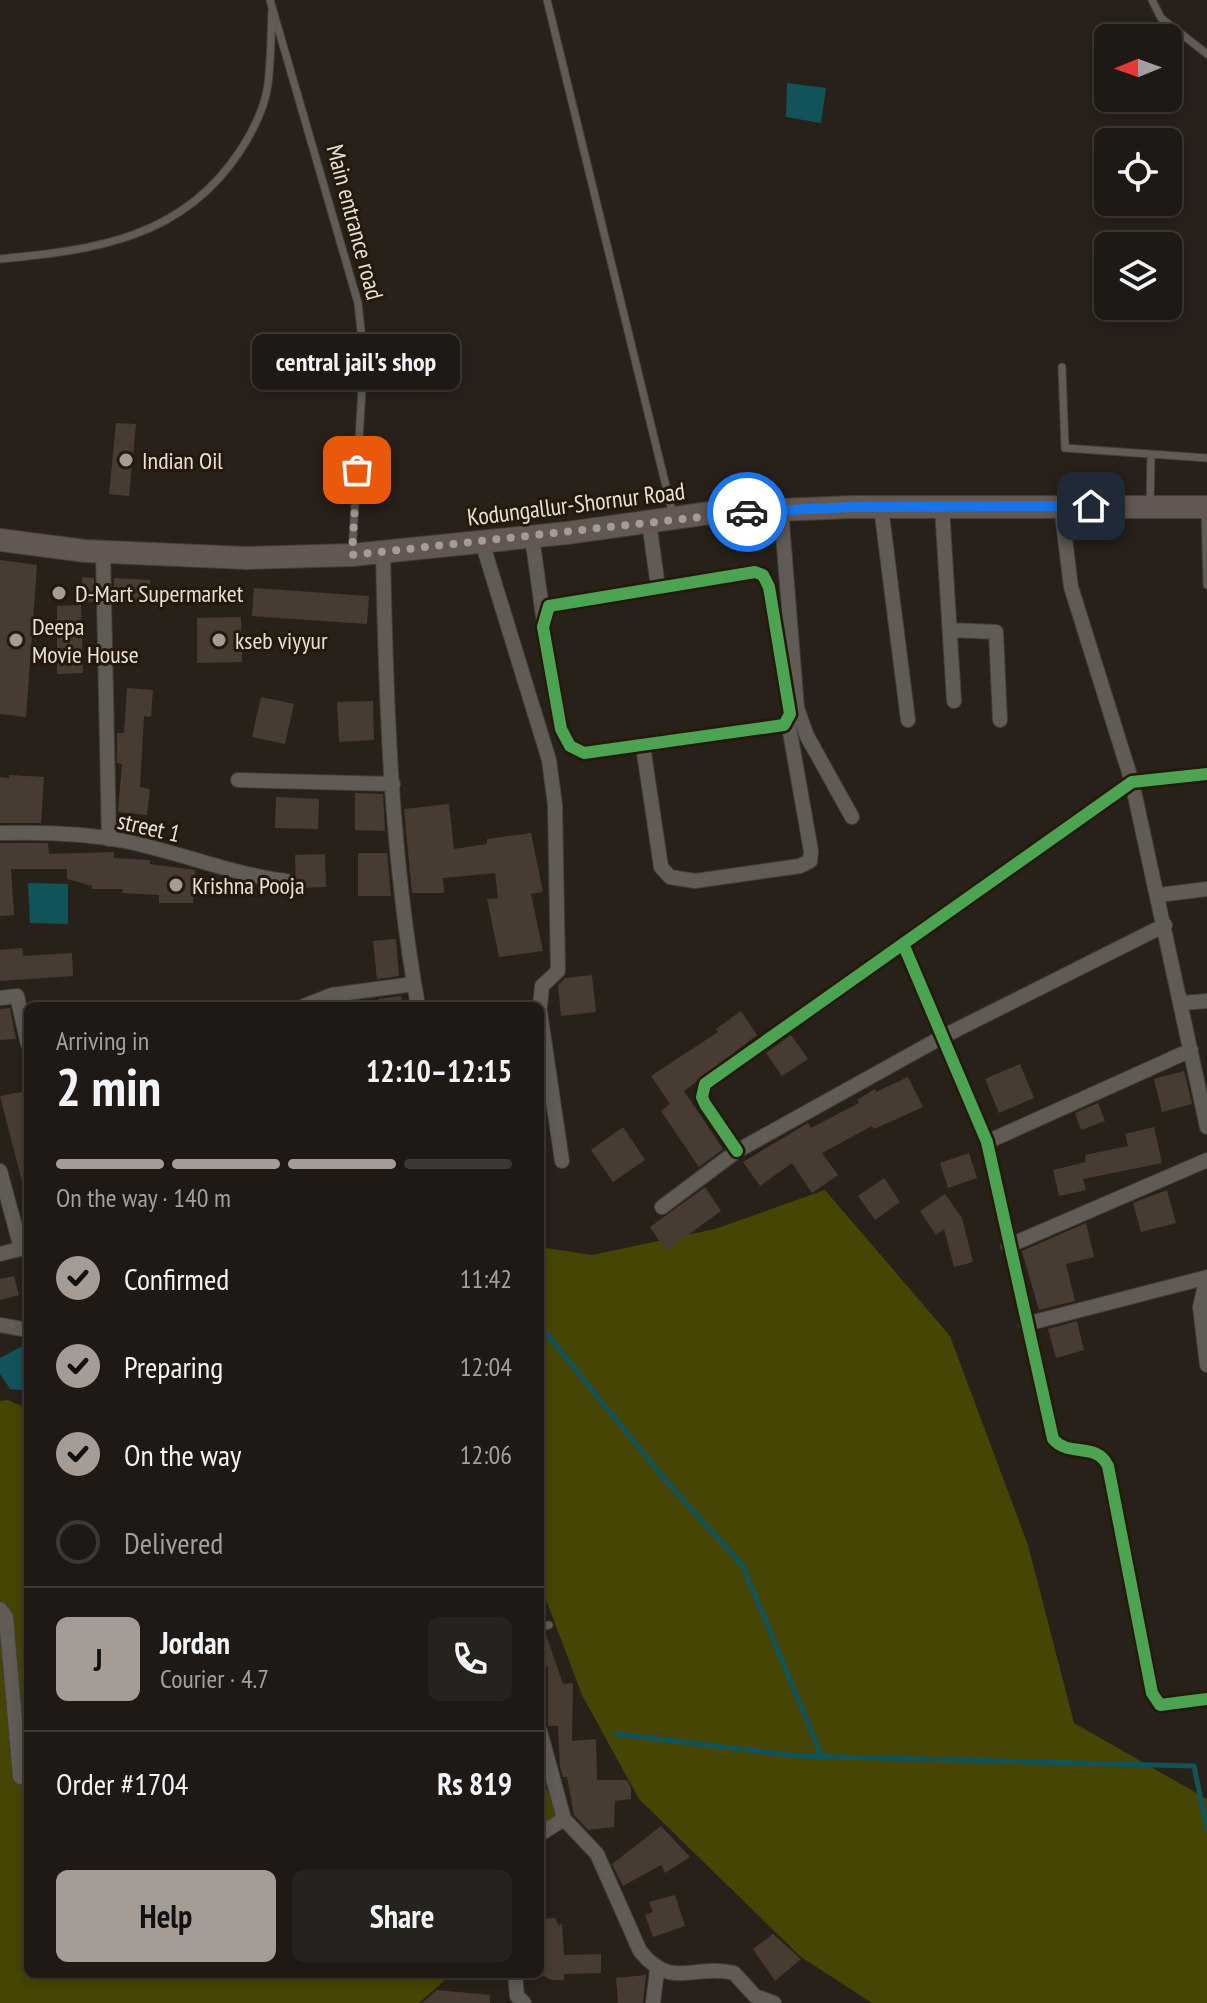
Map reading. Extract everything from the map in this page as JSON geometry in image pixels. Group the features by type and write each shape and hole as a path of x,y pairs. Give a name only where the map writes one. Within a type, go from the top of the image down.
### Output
{"main road":[{"name":"Kodungallur-Shornur Road","path":"0,540 103,552 246,558 352,555 532,537 674,518 781,510 1206,507"}],"street":[{"path":"1061,506 1076,607 1092,646 1132,782 1206,1118"},
{"path":"881,507 908,720"},
{"path":"942,507 954,701"},
{"path":"781,510 797,708 807,736 852,817"},
{"path":"649,522 658,587"},
{"path":"532,537 561,729 570,746 584,753 778,727 788,721"},
{"path":"482,542 549,760 555,805 558,971 542,986 541,1002"},
{"path":"103,552 109,839"},
{"path":"383,552 399,865 417,1002"},
{"path":"543,617 545,610 556,603 755,572 763,575 769,587 811,851 810,861 800,866 695,881 670,877 661,867 643,746"},
{"path":"950,630 996,632 1000,720"},
{"path":"737,1151 705,1104 705,1084 1132,782 1207,774"},
{"path":"238,780 393,784"},
{"name":"street 1","path":"0,833 109,839 286,881"},
{"path":"1159,895 1207,889"},
{"path":"662,1207 737,1151 944,1036 1165,925"},
{"path":"904,946 987,1142 1053,1439 1067,1449 1093,1451 1103,1457 1108,1466 1155,1701 1169,1706 1207,1699"},
{"path":"314,1002 332,995 414,984"},
{"path":"0,998 17,996 24,1027"},
{"path":"1181,1003 1207,1001"},
{"path":"544,1037 562,1161"},
{"path":"987,1142 1191,1050"},
{"path":"1008,1246 1207,1160"},
{"path":"0,1171 24,1247 0,1254"},
{"path":"1026,1324 1206,1277 1200,1307 1207,1365"},
{"path":"0,1325 24,1329"},
{"path":"0,1609 6,1617 20,1777"},
{"path":"544,1746 564,1819 597,1854 640,1951 657,1970 674,1974 734,1973 754,1999 774,2003"},
{"path":"544,1832 564,1819"},
{"path":"653,2003 657,1970"},
{"path":"515,1978 515,1989 524,2003"}],"lane":[{"path":"547,0 674,518"},
{"path":"1152,0 1161,18 1207,54"},
{"path":"0,259 61,254 121,241 176,217 223,177 253,130 268,86 271,3"},
{"name":"Main entrance road","path":"271,3 358,303 364,357 352,555"},
{"path":"1062,367 1065,448 1207,458"},
{"path":"1150,507 1151,455"},
{"path":"1206,507 1207,585"},
{"path":"544,1626 549,1625"}],"shaded area":[{"path":"825,1190 950,1336 1028,1545 1074,1723 1207,1799 1207,2003 872,2003 801,1957 639,1799 582,1695 544,1595 544,1248 592,1255 715,1229"},
{"path":"8,1400 24,1407 24,1978 447,1978 419,2003 0,2003 0,1401"},
{"path":"544,1785 559,1807 544,1838"}],"water":[{"path":"787,83 826,88 821,123 786,117"},
{"path":"28,883 68,884 68,924 30,923"},
{"path":"24,1345 24,1391 10,1389 0,1374 0,1358"}],"building":[{"path":"116,423 136,424 129,496 109,494"},
{"name":"Deepa Movie House","path":"0,560 37,565 26,717 0,714"},
{"path":"82,577 94,578 94,602 84,601"},
{"path":"114,578 150,580 149,604 114,602"},
{"path":"254,588 369,596 367,624 252,616"},
{"path":"81,605 83,673 57,674 57,606"},
{"name":"kseb viyyur","path":"241,617 242,662 197,663 197,618"},
{"path":"127,688 153,690 151,717 144,716 140,787 150,789 147,815 118,812 122,764 117,763 117,733 124,733"},
{"path":"261,697 294,704 285,744 252,737"},
{"path":"373,701 374,740 339,742 337,702"},
{"path":"9,775 44,777 41,823 0,823 0,777 9,778"},
{"path":"355,793 383,794 385,831 355,830"},
{"path":"276,797 319,799 318,829 275,828"},
{"path":"449,804 454,849 487,844 487,839 531,833 543,892 531,894 543,951 499,957 487,899 498,898 495,873 443,878 444,893 412,893 404,809"},
{"path":"0,843 48,843 49,854 114,852 114,858 150,860 150,864 195,870 193,903 159,903 159,895 122,893 123,889 92,889 92,886 67,879 67,869 11,869 14,915 0,916"},
{"path":"358,853 387,853 391,896 358,896"},
{"path":"325,854 326,887 296,888 295,855"},
{"path":"396,939 399,976 377,979 373,941"},
{"path":"22,948 23,956 72,953 73,976 0,981 0,950"},
{"path":"592,975 596,1012 561,1016 558,985 565,978"},
{"path":"401,996 402,1002 378,1002 378,999"},
{"path":"10,1008 16,1039 0,1040 0,1009"},
{"path":"741,1011 757,1035 684,1091 723,1149 699,1167 661,1111 670,1104 651,1076 718,1032 716,1029"},
{"path":"791,1035 808,1059 782,1076 766,1053"},
{"path":"1020,1064 1034,1098 999,1113 985,1079"},
{"path":"1184,1071 1192,1104 1162,1112 1154,1079"},
{"path":"908,1077 923,1107 874,1129 872,1126 822,1153 838,1175 812,1193 792,1163 760,1186 743,1162 808,1123 811,1128 859,1103 857,1100 875,1089 876,1092"},
{"path":"24,1091 24,1189 0,1096"},
{"path":"1098,1103 1105,1121 1081,1130 1075,1113"},
{"path":"623,1127 645,1160 613,1182 591,1150"},
{"path":"1154,1127 1162,1163 1083,1179 1086,1190 1059,1196 1053,1170 1086,1162 1085,1155 1128,1146 1125,1134"},
{"path":"969,1153 977,1178 948,1188 940,1163"},
{"path":"884,1178 900,1202 875,1220 858,1196"},
{"path":"705,1187 721,1211 666,1251 650,1227"},
{"path":"1167,1190 1176,1223 1141,1232 1133,1203"},
{"path":"945,1194 962,1218 973,1262 954,1267 944,1229 936,1235 920,1211"},
{"path":"1086,1223 1094,1257 1066,1264 1075,1301 1039,1310 1022,1251"},
{"path":"14,1276 19,1295 0,1300 0,1279"},
{"path":"1077,1321 1084,1350 1056,1358 1048,1329"},
{"path":"544,1632 563,1684 573,1683 572,1741 596,1739 597,1780 627,1780 631,1788 631,1799 615,1801 614,1827 588,1830 574,1815 567,1777 563,1777 560,1767 558,1726 548,1726 548,1666 544,1668"},
{"path":"661,1826 690,1857 665,1873 661,1865 623,1886 612,1864"},
{"path":"675,1895 685,1926 653,1937 645,1915 653,1912 649,1902"},
{"path":"555,1918 558,1925 562,1924 564,1955 601,1954 601,1973 564,1974 564,1980 551,1980 544,1976 544,1919"},
{"path":"773,1934 801,1959 775,1981 753,1949"},
{"path":"646,1975 643,2003 618,2003 616,1978"},
{"path":"437,1990 490,1995 490,2003 422,2003"}],"waterway":[{"path":"544,1331 667,1482 743,1566 822,1757"},
{"path":"616,1734 799,1756 1194,1766 1207,1830"}],"cycle path":[{"path":"755,572 763,575 769,587 790,714 784,725 584,753 570,746 561,729 543,627 549,606 755,572"},
{"path":"737,1151 705,1104 702,1097 705,1084 1132,782 1207,774"},
{"path":"904,946 987,1142 1053,1439 1067,1448 1097,1454 1108,1466 1152,1693 1160,1705 1207,1699"}],"way so far":[{"path":"357,470 352,555 567,533 710,513 747,512"}],"place":[{"name":"Indian Oil","path":"126,460"},
{"name":"central jail's shop","path":"357,470"},
{"name":"D-Mart Supermarket","path":"59,593"},
{"name":"Deepa Movie House","path":"16,640"},
{"name":"kseb viyyur","path":"219,640"},
{"name":"Krishna Pooja","path":"176,885"}],"route":[{"path":"747,512 852,507 1091,506"}]}
